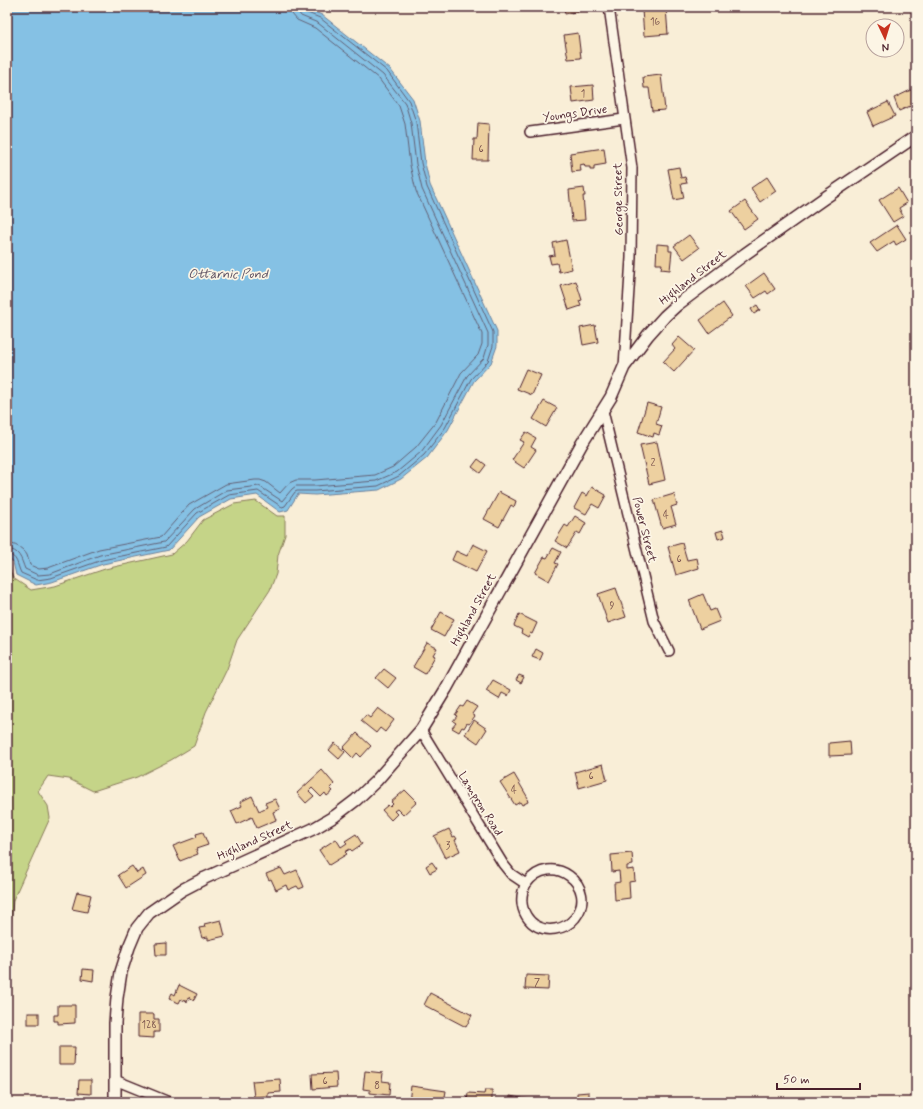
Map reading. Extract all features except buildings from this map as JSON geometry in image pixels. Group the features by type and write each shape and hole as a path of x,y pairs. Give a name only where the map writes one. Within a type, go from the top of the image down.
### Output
{"street":[{"name":"George Street","path":"609,7 632,168 631,258 624,367"},
{"name":"Youngs Drive","path":"530,132 624,119"},
{"name":"Highland Street","path":"114,1102 115,1023 121,972 137,928 149,913 188,887 225,868 312,829 335,816 356,800 376,781 421,730 446,689 581,445 612,397 624,367 648,335 665,316 678,305 745,254 916,136"},
{"name":"Power Street","path":"603,411 654,621 669,651"},
{"name":"Lampron Road","path":"421,730 503,864 511,874 526,884"},
{"path":"546,870 556,870 565,873 576,882 580,891 581,905 578,914 568,924 560,928 550,930 537,926 526,916 522,908 521,896 526,884 536,873 546,870"},
{"path":"115,1080 169,1102"}],"green space":[{"path":"256,501 277,516 285,516 285,535 278,555 276,574 270,590 237,640 227,669 206,712 194,746 171,760 137,777 93,791 69,779 48,776 38,791 48,806 50,818 13,900 7,956 7,564 13,578 31,590 55,586 105,569 172,554 187,541 203,520 234,504"}],"water":[{"name":"Ottarnic Pond","path":"7,7 302,7 322,15 390,69 413,99 420,121 425,163 430,185 497,331 497,346 491,363 474,381 448,430 427,458 401,479 379,490 315,495 298,494 288,510 280,512 257,495 231,499 199,517 169,550 103,564 52,582 36,585 16,575 13,562 7,557"}]}
